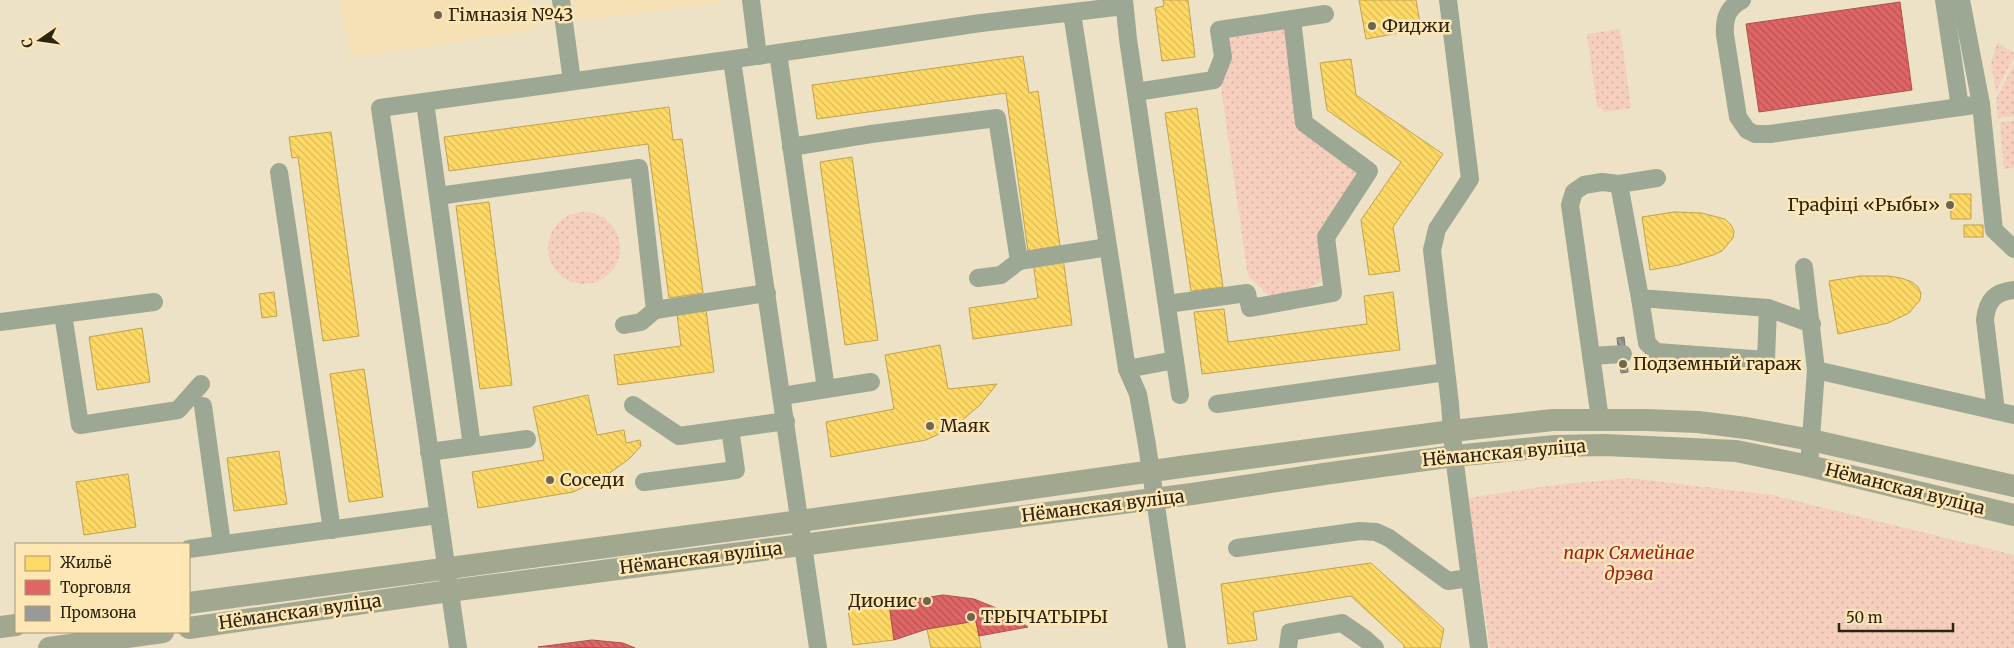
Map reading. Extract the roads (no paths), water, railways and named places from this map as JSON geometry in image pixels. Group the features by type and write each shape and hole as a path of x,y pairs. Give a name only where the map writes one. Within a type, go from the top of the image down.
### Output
{"main road":[{"name":"Нёманская вуліца","path":"190,603 1452,431 1553,420 1600,419 1698,422 1746,428 1811,440 2014,486"},
{"name":"Нёманская вуліца","path":"190,628 448,591 1156,499 1454,456 1555,446 1605,445 1736,452 1809,466 2014,515"},
{"path":"0,627 15,625"},
{"path":"49,648 156,633"}],"lane":[{"path":"561,0 572,82"},
{"path":"751,0 758,56"},
{"path":"1448,0 1470,179 1437,229 1432,250 1454,456 1479,648"},
{"path":"1742,0 1728,11 1724,24 1725,35 1738,117 1747,130 1755,134 1770,134 1981,104"},
{"path":"1944,0 1960,107"},
{"path":"1961,0 1981,104 1994,230 2014,249"},
{"path":"458,648 448,591 380,108 732,60 980,23 1072,13 1124,3 1180,395"},
{"path":"1072,13 1127,369 1138,394 1152,472 1177,648"},
{"path":"1136,92 1214,80 1223,57 1220,30 1325,14"},
{"path":"1167,304 1247,293 1250,308 1333,293 1326,237 1369,171 1304,124 1292,19"},
{"path":"778,53 826,390"},
{"path":"732,60 818,648"},
{"path":"425,102 472,446"},
{"path":"791,147 871,134 997,118 1019,261"},
{"path":"438,196 639,168 655,310"},
{"path":"279,172 332,530"},
{"path":"1600,419 1570,205 1574,192 1584,185 1602,182 1619,184 1657,178"},
{"path":"1619,184 1647,343 1656,352 1766,360 1768,308"},
{"path":"978,278 1001,275 1019,261 1108,246"},
{"path":"1804,267 1816,370 1809,466"},
{"path":"1996,411 1985,320 1986,310 1995,296 2002,291 2014,290"},
{"path":"624,325 641,322 655,310 767,294"},
{"path":"1640,298 1768,308 1812,324"},
{"path":"0,322 154,302"},
{"path":"63,314 80,425 178,410 202,384"},
{"path":"1591,356 1623,354"},
{"path":"1127,369 1175,360"},
{"path":"1816,370 2014,415"},
{"path":"1217,404 1446,372"},
{"path":"782,396 871,382"},
{"path":"633,405 679,436 786,421"},
{"path":"203,406 222,544"},
{"path":"644,482 736,470 730,429"},
{"path":"429,452 527,439"},
{"path":"190,549 438,515"},
{"path":"1237,548 1360,531 1376,532 1390,538 1448,581 1470,578"},
{"path":"1288,648 1290,632 1342,623 1375,648"}],"place":[{"name":"Гімназія №43","path":"438,15"},
{"name":"Фиджи","path":"1372,26"},
{"name":"Графіці «Рыбы»","path":"1950,205"},
{"name":"Подземный гараж","path":"1623,364"},
{"name":"Маяк","path":"930,426"},
{"name":"Соседи","path":"550,480"},
{"name":"Дионис","path":"927,601"},
{"name":"ТРЫЧАТЫРЫ","path":"971,617"}],"park label":[{"name":"парк Сямейнае дрэва","path":"1629,563"}]}
